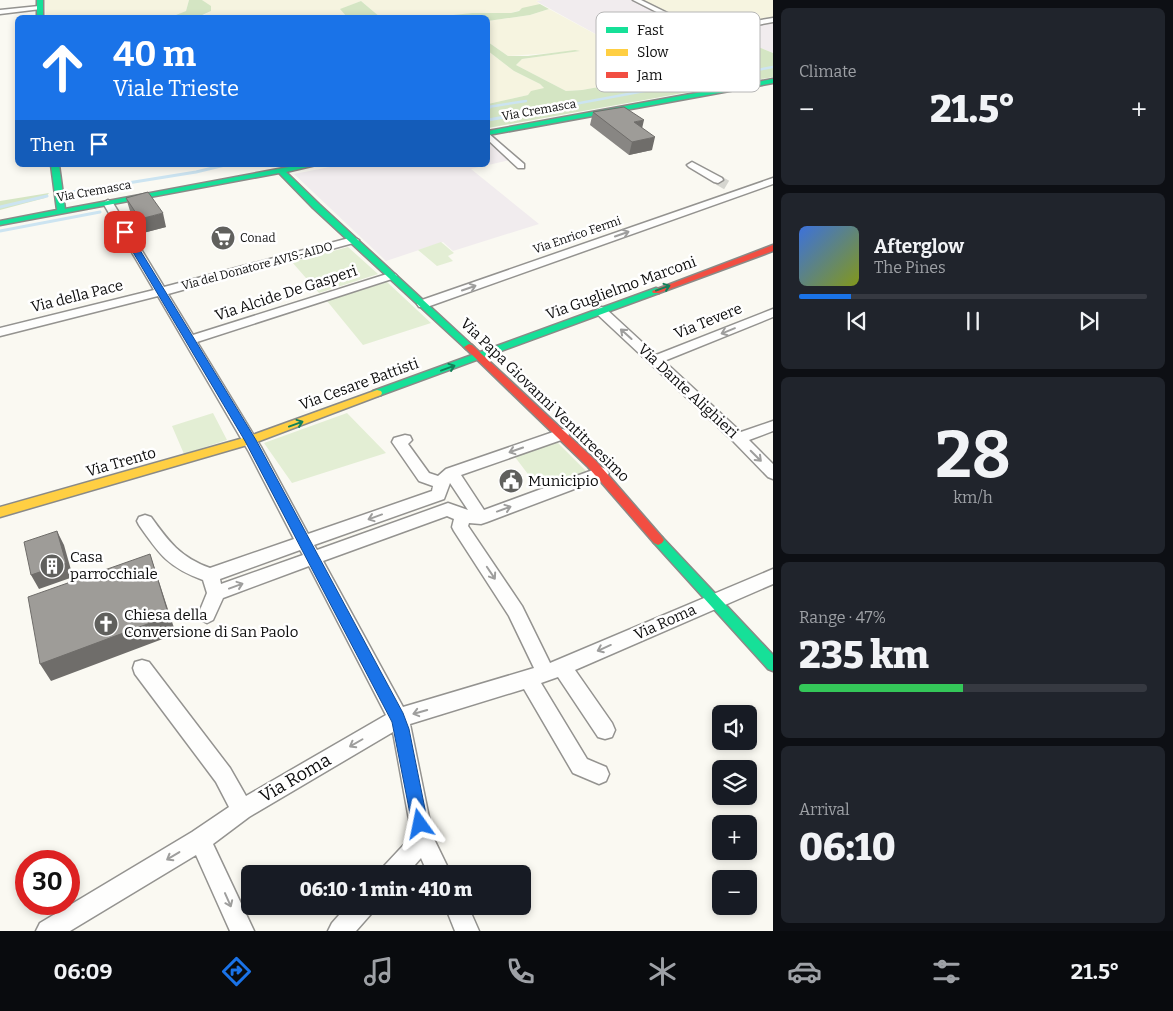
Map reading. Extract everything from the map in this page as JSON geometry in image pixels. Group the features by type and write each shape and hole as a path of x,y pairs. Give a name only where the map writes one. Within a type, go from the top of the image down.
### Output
{"street":[{"path":"636,0 659,12"},
{"path":"0,12 40,8"},
{"path":"760,23 773,20"},
{"name":"Via Cremasca","path":"760,83 773,81"},
{"name":"Via Cremasca","path":"490,135 715,92"},
{"name":"Via Cremasca","path":"490,137 521,166"},
{"path":"692,165 718,180"},
{"path":"55,167 61,211"},
{"name":"Via Cremasca","path":"0,223 302,167"},
{"name":"Via Papa Giovanni Ventitreesimo","path":"281,171 562,434 601,473 712,601 773,665"},
{"name":"Via Enrico Fermi","path":"423,304 773,181"},
{"path":"730,187 740,193"},
{"path":"58,198 72,203 91,206"},
{"path":"108,203 250,440 398,718 402,729 423,839 436,865"},
{"name":"Via del Donatore AVIS-AIDO","path":"162,292 353,240"},
{"name":"Via Guglielmo Marconi","path":"479,356 773,248"},
{"name":"Via Alcide De Gasperi","path":"190,340 391,276"},
{"name":"Via della Pace","path":"0,332 162,292"},
{"name":"Via Dante Alighieri","path":"601,311 739,438 773,473"},
{"name":"Via Tevere","path":"655,360 773,313"},
{"name":"Via Cesare Battisti","path":"250,440 479,356"},
{"path":"739,438 773,426"},
{"path":"145,521 172,558 187,568 210,575 304,543 562,434"},
{"name":"Via Trento","path":"0,512 250,440"},
{"path":"405,440 400,442 424,477 444,483 481,518"},
{"path":"216,593 312,558 455,512 481,518 601,473"},
{"path":"444,483 460,526 516,611 545,673 580,766 598,774"},
{"path":"207,615 216,593 210,575"},
{"name":"Via Roma","path":"48,931 200,840 242,810 398,718 545,673 773,576"},
{"path":"142,668 223,775 242,810"},
{"path":"545,673 605,730"},
{"path":"400,865 423,839"},
{"path":"200,840 242,931"},
{"path":"340,931 355,915"},
{"path":"460,915 468,931"}],"shaded area":[{"path":"45,0 189,0 186,11 177,15 46,15"},
{"path":"202,0 542,0 536,1 540,4 511,13 458,15 378,15 361,1 341,9 346,15 204,15 211,11"},
{"path":"639,0 724,12 596,12 596,34 536,1"},
{"path":"639,0 773,0 773,19 760,21 760,12 664,12"},
{"path":"549,9 596,35 596,88 566,91 516,65 522,59 579,51 508,56 490,43 490,21 530,15"},
{"path":"760,17 773,19 773,53 760,48"},
{"path":"490,53 514,71 540,84 544,88 528,95 490,104"},
{"path":"490,142 510,160 490,165"},
{"path":"330,167 478,167 471,169 539,224 453,251 443,242 386,261 294,174"}],"green space":[{"path":"189,0 202,0 211,6 211,11 202,15 176,15 186,11"},
{"path":"361,1 378,15 345,15 340,9"},
{"path":"540,4 549,9 530,15 490,21 490,15 453,15 511,13 522,8"},
{"path":"490,43 508,56 580,51 522,59 516,65 566,91 596,88 596,92 689,92 490,128 490,104 528,95 531,91 544,88 540,84 514,71 490,53"},
{"path":"760,48 773,53 773,77 760,79"},
{"path":"49,193 45,198 0,210 0,201"},
{"path":"441,242 454,253 448,256 453,261 437,266 418,250"},
{"path":"348,247 378,274 319,293 292,262"},
{"path":"387,282 431,323 363,345 327,301"},
{"path":"213,413 227,440 184,454 172,426"},
{"path":"347,413 386,453 292,483 264,443"},
{"path":"557,442 588,473 540,490 515,457"}],"building":[{"path":"624,107 644,120 634,122 655,137 632,142 593,112"},
{"path":"148,192 163,213 140,219 126,198"},
{"path":"57,531 66,563 31,575 24,542"},
{"name":"Chiesa della Conversione di San Paolo","path":"150,554 169,616 40,664 28,597"}],"waterway":[{"path":"760,69 773,67"},
{"path":"553,108 639,92"},
{"path":"490,107 526,101"},
{"path":"490,120 560,107"},
{"path":"66,193 217,167"},
{"path":"0,207 47,196"},
{"path":"0,231 100,212"}],"tunnel":[{"path":"718,180 730,187"}],"traffic: fast":[{"path":"40,0 40,15"},
{"path":"760,83 773,81"},
{"path":"490,133 713,92"},
{"path":"55,167 61,211"},
{"path":"0,223 301,167"},
{"path":"281,171 316,206 469,347"},
{"path":"377,393 656,291"},
{"path":"658,540 773,665"}],"traffic: slow":[{"path":"0,512 250,440 377,393"}],"traffic: jam":[{"path":"656,291 773,248"},
{"path":"469,347 592,464 658,540"}],"place":[{"name":"Conad","path":"223,238"},
{"name":"Municipio","path":"511,481"},
{"name":"Casa parrocchiale","path":"52,566"},
{"name":"Chiesa della Conversione di San Paolo","path":"106,624"}],"route":[{"path":"125,232 250,440 353,637 398,718 402,729 420,824"}]}
